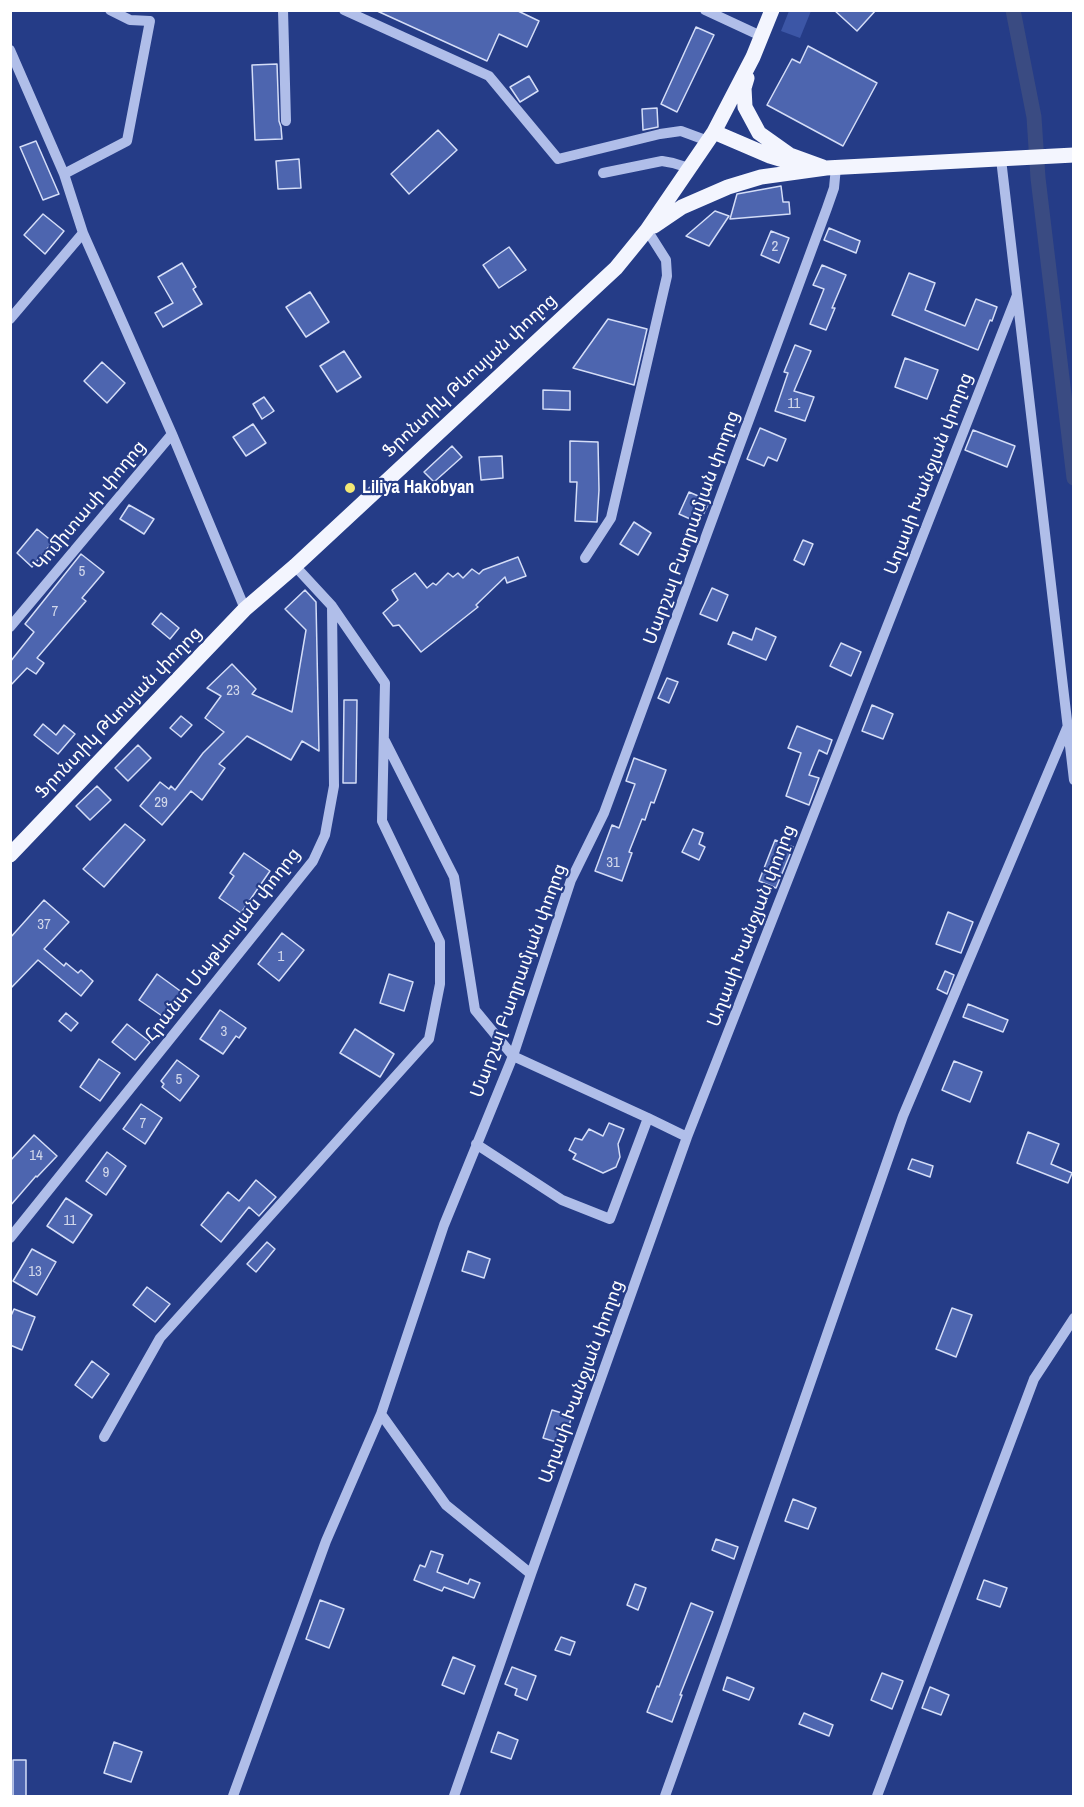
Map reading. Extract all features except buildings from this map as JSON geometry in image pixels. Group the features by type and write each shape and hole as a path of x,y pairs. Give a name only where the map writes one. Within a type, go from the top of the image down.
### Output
{"main road":[{"name":"Ֆրոնտիկ Թևոսյան փողոց","path":"10,855 245,609 295,566 616,268 647,230 711,137 753,57 772,10"},
{"path":"753,57 744,88 745,107 759,133 790,155 831,168"},
{"path":"711,137 797,164 831,168"},
{"path":"647,230 682,207 728,187 761,177 831,168 1074,155"}],"street":[{"path":"64,174 127,141 150,21 130,20 110,10"},
{"path":"283,10 286,120"},
{"path":"344,10 489,76 558,159 660,134 681,131 711,137"},
{"path":"705,10 761,36"},
{"path":"10,50 64,174 82,233 172,434 245,609"},
{"path":"1007,158 1017,295 1074,780"},
{"path":"603,173 662,161 689,168"},
{"name":"Մարշալ Բաղրամյան փողոց","path":"233,1797 326,1541 381,1414 444,1225 513,1056 571,880 604,813 823,219 834,188 831,168"},
{"path":"585,558 611,518 668,276 666,260 647,230"},
{"path":"10,319 82,233"},
{"name":"Աղասի Խանջյան փողոց","path":"531,1574 687,1137 1017,295"},
{"name":"Կոմիտասի փողոց","path":"10,627 172,434"},
{"path":"104,1437 160,1338 429,1039 440,984 440,942 382,821 385,683 332,606 295,566"},
{"name":"Հրանտ Մաթևոսյան փողոց","path":"10,1238 313,861 325,835 334,786 332,606"},
{"path":"665,1797 903,1116 1067,728"},
{"path":"384,739 454,877 475,1010 513,1056 687,1137"},
{"path":"476,1144 562,1200 610,1219 648,1118"},
{"path":"876,1797 1034,1379 1074,1318"},
{"path":"381,1414 446,1505 531,1574 454,1797"}],"shaded area":[{"path":"789,11 811,11 800,38 781,31"}],"waterway":[{"path":"1013,10 1034,117 1038,178 1074,478"}],"place":[{"name":"Liliya Hakobyan","path":"350,488"}]}
